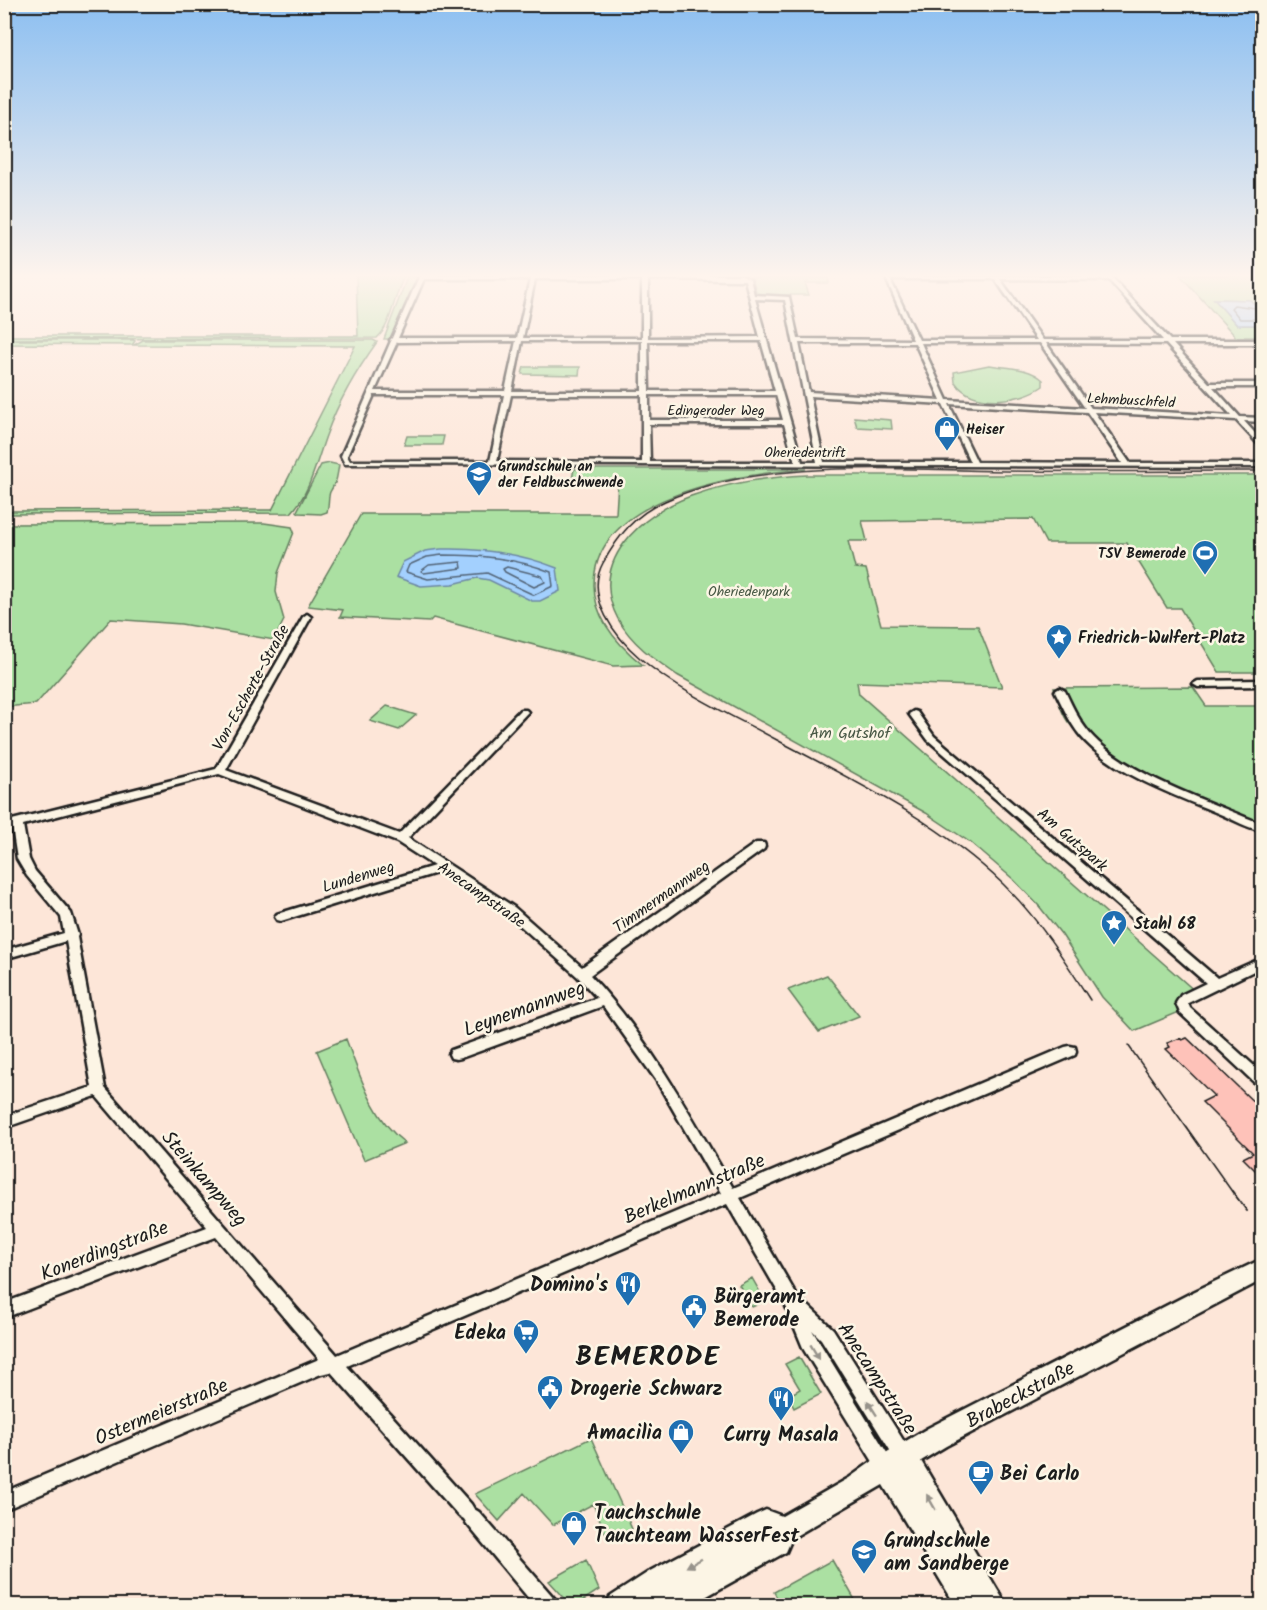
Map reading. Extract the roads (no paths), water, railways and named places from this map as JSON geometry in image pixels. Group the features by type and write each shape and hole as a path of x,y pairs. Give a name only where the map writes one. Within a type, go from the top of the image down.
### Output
{"main road":[{"name":"Brabeckstraße","path":"662,1605 777,1543 783,1529 858,1487 937,1437 1199,1299 1263,1269"},
{"path":"895,1462 971,1605"},
{"path":"895,1462 994,1605"},
{"path":"619,1605 659,1580 766,1523 783,1529"}],"street":[{"path":"389,350 372,393 779,393"},
{"path":"493,463 517,350"},
{"path":"645,350 646,463"},
{"path":"767,350 799,464"},
{"path":"798,350 821,464"},
{"path":"920,350 974,464"},
{"path":"1048,350 1127,464"},
{"path":"1175,350 1263,445"},
{"path":"1207,385 1263,385"},
{"name":"Oheriedentrift","path":"372,393 344,456 347,463 1263,465"},
{"name":"Lehmbuschfeld","path":"807,394 1263,420"},
{"name":"Edingeroder Weg","path":"646,422 787,422"},
{"name":"Von-Escherte-Straße","path":"220,771 307,617"},
{"path":"1198,684 1263,683"},
{"path":"1060,691 1074,719 1094,744 1120,762 1263,828"},
{"path":"401,839 523,712"},
{"name":"Am Gutspark","path":"914,714 931,738 1215,983"},
{"path":"4,826 220,771"},
{"name":"Anecampstraße","path":"220,771 401,839 510,910 582,974 606,1000 662,1076 790,1299 810,1344 895,1462"},
{"path":"4,1122 99,1090 67,916 31,873 23,859 17,823"},
{"name":"Timmermannweg","path":"582,974 760,846"},
{"name":"Lundenweg","path":"282,916 444,867"},
{"path":"4,955 72,935"},
{"path":"1263,962 1185,998 1182,1003 1184,1010 1263,1081"},
{"name":"Leynemannweg","path":"456,1054 606,1000"},
{"name":"Berkelmannstraße","path":"334,1364 1070,1051"},
{"name":"Steinkampweg","path":"99,1090 334,1364 548,1605"},
{"name":"Konerdingstraße","path":"4,1311 219,1229"},
{"name":"Ostermeierstraße","path":"4,1500 321,1366 334,1364"}],"water":[{"path":"441,549 500,552 543,563 557,568 560,591 540,601 532,601 489,580 477,578 453,584 421,586 396,577 403,562 425,551"}],"tram line":[{"path":"1090,1000 1028,911 978,861 895,804 689,693 641,659 622,640 606,616 597,589 598,576 615,543 644,513 665,501 703,487 745,478 788,472 878,468 1262,471"},
{"path":"1128,1045 1233,1193"},
{"path":"1232,1191 1247,1211"}],"place":[{"name":"Heiser","path":"947,452"},
{"name":"Grundschule an der Feldbuschwende","path":"479,497"},
{"name":"TSV Bemerode","path":"1205,576"},
{"name":"Friedrich-Wulfert-Platz","path":"1059,660"},
{"name":"Stahl 68","path":"1114,946"},
{"name":"Domino's","path":"628,1307"},
{"name":"Bürgeramt Bemerode","path":"694,1330"},
{"name":"Edeka","path":"526,1355"},
{"name":"Drogerie Schwarz","path":"550,1411"},
{"name":"Curry Masala","path":"781,1422"},
{"name":"Amacilia","path":"681,1455"},
{"name":"Bei Carlo","path":"981,1496"},
{"name":"Tauchschule Tauchteam WasserFest","path":"574,1547"},
{"name":"Grundschule am Sandberge","path":"864,1575"}],"district":[{"name":"BEMERODE","path":"648,1356"}],"park label":[{"name":"Oheriedenpark","path":"749,591"},
{"name":"Am Gutshof","path":"850,732"}]}
